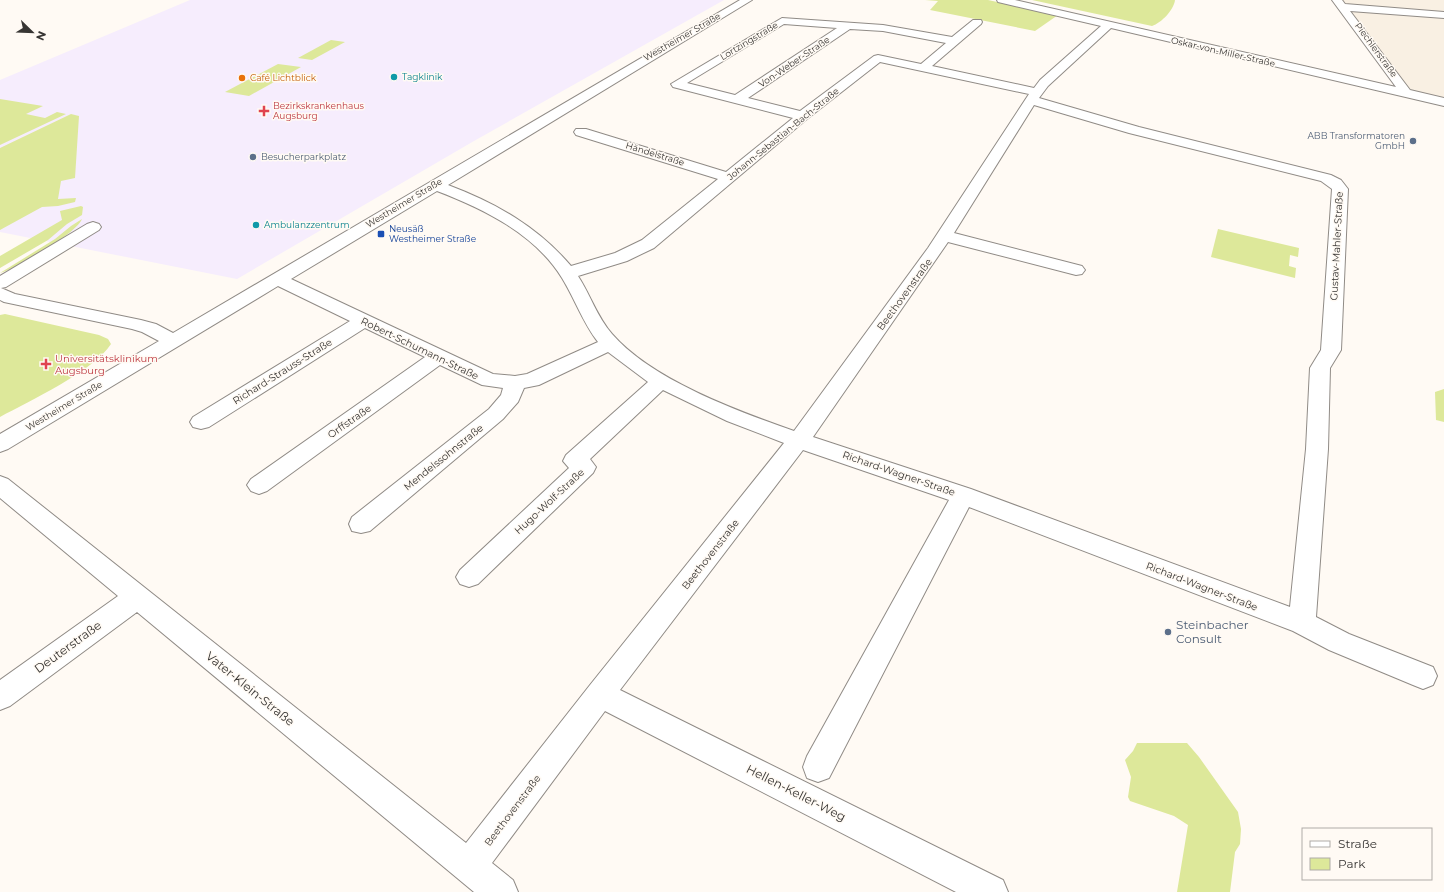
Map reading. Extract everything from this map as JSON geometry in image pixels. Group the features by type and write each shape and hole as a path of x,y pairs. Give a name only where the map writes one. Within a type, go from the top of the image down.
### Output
{"street":[{"name":"Westheimer Straße","path":"0,444 747,0"},
{"name":"Oskar-von-Miller-Straße","path":"1002,0 1444,102"},
{"name":"Piechlerstraße","path":"1341,4 1444,15"},
{"name":"Piechlerstraße","path":"1341,4 1404,89 1403,93"},
{"name":"Lortzingstraße","path":"802,116 677,84 782,22 897,30 955,41"},
{"path":"924,67 977,22"},
{"name":"Beethovenstraße","path":"469,866 600,694 799,440 945,236 1034,96 1076,52 1109,25"},
{"name":"Von-Weber-Straße","path":"738,99 849,26"},
{"name":"Johann-Sebastian-Bach-Straße","path":"568,273 621,257 648,244 802,116 878,58 924,67 1034,96"},
{"name":"Gustav-Mahler-Straße","path":"1034,96 1134,130 1326,178 1336,183 1340,189 1331,350 1320,368 1317,449 1302,623"},
{"name":"Händelstraße","path":"581,132 729,178"},
{"name":"Richard-Wagner-Straße","path":"435,185 471,199 526,230 541,243 568,273 599,330 610,344 661,380 719,408 799,440 963,495 1302,623 1339,642 1423,676"},
{"path":"0,283 93,227"},
{"path":"945,236 1076,270"},
{"name":"Robert-Schumann-Straße","path":"277,279 478,376 502,382 515,383 532,380 610,344"},
{"path":"0,293 10,298 150,328 173,340"},
{"name":"Richard-Strauss-Straße","path":"201,422 363,321"},
{"name":"Orffstraße","path":"259,485 438,357"},
{"name":"Hugo-Wolf-Straße","path":"469,577 585,467 574,461 661,380"},
{"name":"Mendelssohnstraße","path":"361,524 496,414 511,397 515,383"},
{"name":"Vater-Klein-Straße","path":"0,485 501,892"},
{"path":"818,767 963,495"},
{"name":"Deuterstraße","path":"0,697 137,597"},
{"name":"Hellen-Keller-Weg","path":"600,694 991,892"}],"shaded area":[{"name":"Bezirkskrankenhaus Augsburg","path":"190,0 724,0 474,141 237,279 0,232 0,80"},
{"path":"1337,0 1444,0 1444,102 1403,93"}],"green space":[{"path":"925,0 988,0 1058,15 1035,31 930,10 938,1"},
{"path":"1032,0 1175,0 1172,8 1166,16 1152,26"},
{"path":"331,40 345,42 312,60 298,58"},
{"path":"278,64 301,67 249,96 225,92"},
{"path":"0,99 43,106 26,114 45,118 57,112 66,114 0,145"},
{"path":"71,114 79,116 75,178 61,181 58,199 76,198 75,202 58,206 42,207 0,230 0,148"},
{"path":"81,206 83,207 82,215 67,224 48,240 0,268 0,256 62,220 60,211"},
{"path":"82,219 69,233 45,250 19,265 0,273 55,239"},
{"path":"1218,229 1299,248 1298,257 1290,255 1289,266 1296,268 1295,278 1211,257"},
{"name":"Universitätsklinikum Augsburg","path":"5,314 99,335 108,339 111,344 91,365 76,375 0,417 0,315"},
{"path":"1444,389 1444,422 1436,420 1435,392"},
{"path":"1137,743 1187,743 1199,757 1238,812 1241,829 1240,844 1235,852 1230,892 1177,892 1188,825 1174,816 1130,801 1128,797 1131,777 1125,760 1133,751"}],"place":[{"name":"Tagklinik","path":"394,77"},
{"name":"Café Lichtblick","path":"242,78"},
{"name":"Bezirkskrankenhaus Augsburg","path":"264,111"},
{"name":"ABB Transformatoren GmbH","path":"1413,141"},
{"name":"Besucherparkplatz","path":"253,157"},
{"name":"Ambulanzzentrum","path":"256,225"},
{"name":"Neusäß Westheimer Straße","path":"381,234"},
{"name":"Universitätsklinikum Augsburg","path":"46,364"},
{"name":"Steinbacher Consult","path":"1168,632"}]}
